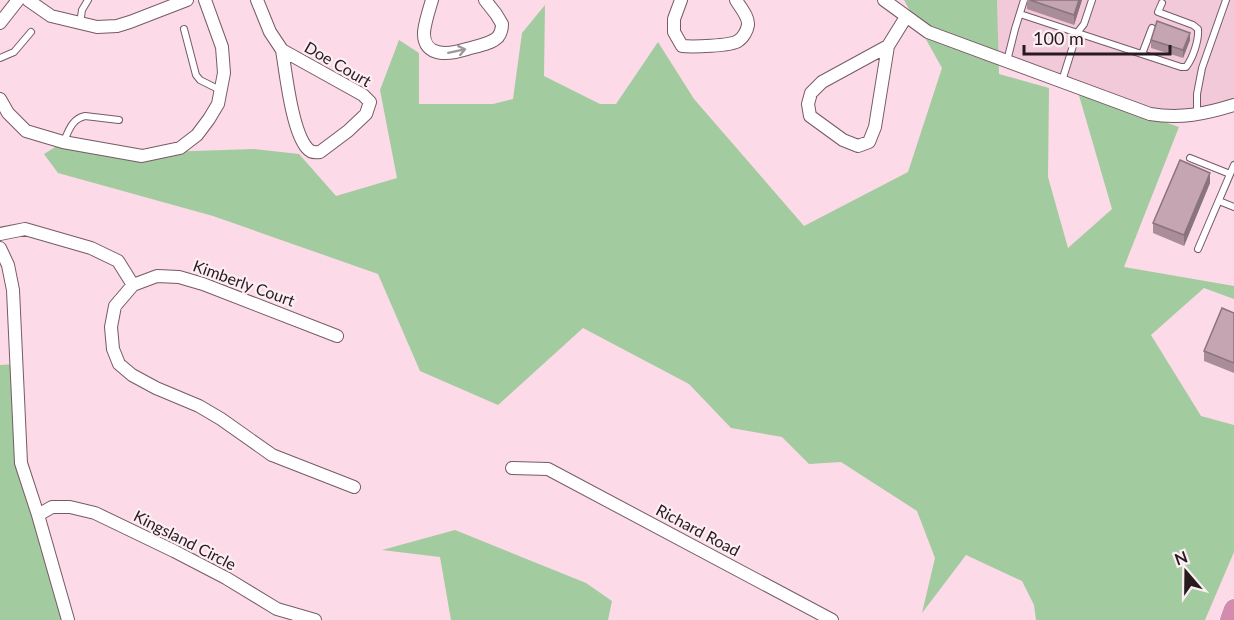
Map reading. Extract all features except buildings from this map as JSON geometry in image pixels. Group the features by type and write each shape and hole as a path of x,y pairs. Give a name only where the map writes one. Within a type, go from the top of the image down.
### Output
{"highway":[{"path":"1230,620 1234,609"}],"street":[{"path":"0,23 18,0"},
{"path":"28,0 51,16 97,27 117,26 187,0"},
{"path":"0,99 8,112 26,131 63,142 142,156 180,148 197,135 218,104 224,73 222,47 205,0"},
{"name":"Doe Court","path":"257,0 270,32 282,50 295,123 307,148 315,153 320,152 366,114 370,102 363,95 282,50"},
{"path":"432,0 424,32 425,41 437,53 446,54 493,41 500,35 502,24 485,0"},
{"path":"681,0 674,19 674,32 682,46 690,47 736,43 743,38 748,24 736,0"},
{"path":"884,0 928,32 1150,114 1171,117 1197,115 1234,105"},
{"path":"888,46 822,82 811,93 808,104 810,116 843,140 858,146 869,142 875,127 888,46 906,17"},
{"path":"0,234 25,229 91,248 118,261 133,285 116,306 111,327 113,349 119,364 132,375 156,388 199,406 221,419 272,456 354,488"},
{"path":"0,248 8,264 13,290 21,463 68,620"},
{"name":"Kimberly Court","path":"133,285 157,276 179,277 203,284 337,336"},
{"name":"Richard Road","path":"512,468 548,469 832,620"},
{"name":"Kingsland Circle","path":"38,515 52,507 70,507 95,513 226,578 278,609 315,620"}],"lane":[{"path":"80,24 82,10 88,0"},
{"path":"1007,61 1024,0"},
{"path":"1062,81 1077,33 1084,24 1092,0"},
{"path":"1197,115 1197,94 1202,68 1226,0"},
{"path":"1020,14 1181,68 1186,67 1190,61 1198,29 1158,12 1162,3"},
{"path":"1142,54 1152,28"},
{"path":"184,29 196,75 200,80 220,90"},
{"path":"0,58 14,52 31,32"},
{"path":"63,142 74,121 80,117 118,120"},
{"path":"1190,159 1230,174"},
{"path":"1198,249 1234,165"},
{"path":"1219,201 1234,207"}],"shaded area":[{"path":"997,0 1234,0 1234,105 1171,117 998,57"}],"green space":[{"path":"904,0 997,0 999,74 1049,88 1048,177 1068,248 1112,209 1078,92 1179,127 1124,267 1234,286 1234,299 1204,288 1151,335 1201,416 1234,425 1234,552 1205,620 1036,620 1034,605 1022,581 966,555 922,613 935,558 917,511 841,462 809,464 782,437 731,428 689,384 583,328 498,405 420,371 378,274 213,216 58,173 44,154 62,143 142,158 164,152 254,149 299,154 336,196 397,178 380,90 399,40 419,53 419,104 493,104 513,99 522,33 545,5 544,76 600,104 616,104 658,42 694,99 804,226 908,172 942,68"},
{"path":"18,364 30,501 69,620 0,620 0,365"},
{"path":"455,530 586,583 612,601 608,620 451,620 440,557 382,550"}]}
